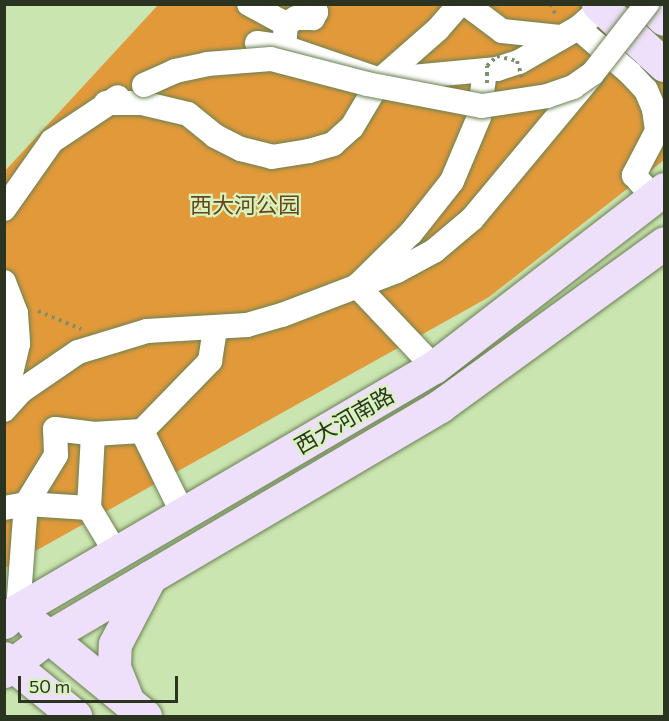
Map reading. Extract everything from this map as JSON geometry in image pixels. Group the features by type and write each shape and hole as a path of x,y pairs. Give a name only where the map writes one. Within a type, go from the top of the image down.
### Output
{"street":[{"path":"249,4 285,35 380,80 489,81 584,19"},
{"path":"257,43 285,35 296,18 313,18 316,12 306,4"},
{"path":"106,103 142,103 188,114 215,136 241,149 272,157 333,144 352,127 380,80 438,29 460,4"},
{"path":"466,4 502,31 584,19 630,54 664,65"},
{"path":"4,410 21,391 55,365 109,341 147,331 247,325 282,315 397,271 434,251 472,219 648,4 664,19"},
{"path":"630,54 660,117 651,148 634,175 659,194"},
{"path":"4,209 52,141 106,103 175,71 207,64 271,59 368,84 482,106 547,96 573,87 593,73"},
{"path":"357,286 411,232 452,182 479,117 489,81"},
{"name":"西大河南路","path":"9,611 116,553 434,367 659,194"},
{"name":"西大河南路","path":"7,665 48,638 440,406 664,243"},
{"path":"357,286 434,367"},
{"path":"4,403 18,344 8,291"},
{"path":"136,710 48,638 9,611 15,506 56,455 55,429 93,434 142,431 210,361 215,327"},
{"path":"142,431 183,514"},
{"path":"93,434 89,508 116,553"},
{"path":"15,506 89,508"},
{"path":"136,710 114,668 115,644 150,577"},
{"path":"7,665 75,717"}],"path":[{"path":"489,81 486,75 490,60 497,56 518,61"},
{"path":"8,291 109,341"}],"green space":[{"name":"西大河公园","path":"158,5 664,5 664,160 489,297 5,568 4,172"}]}
